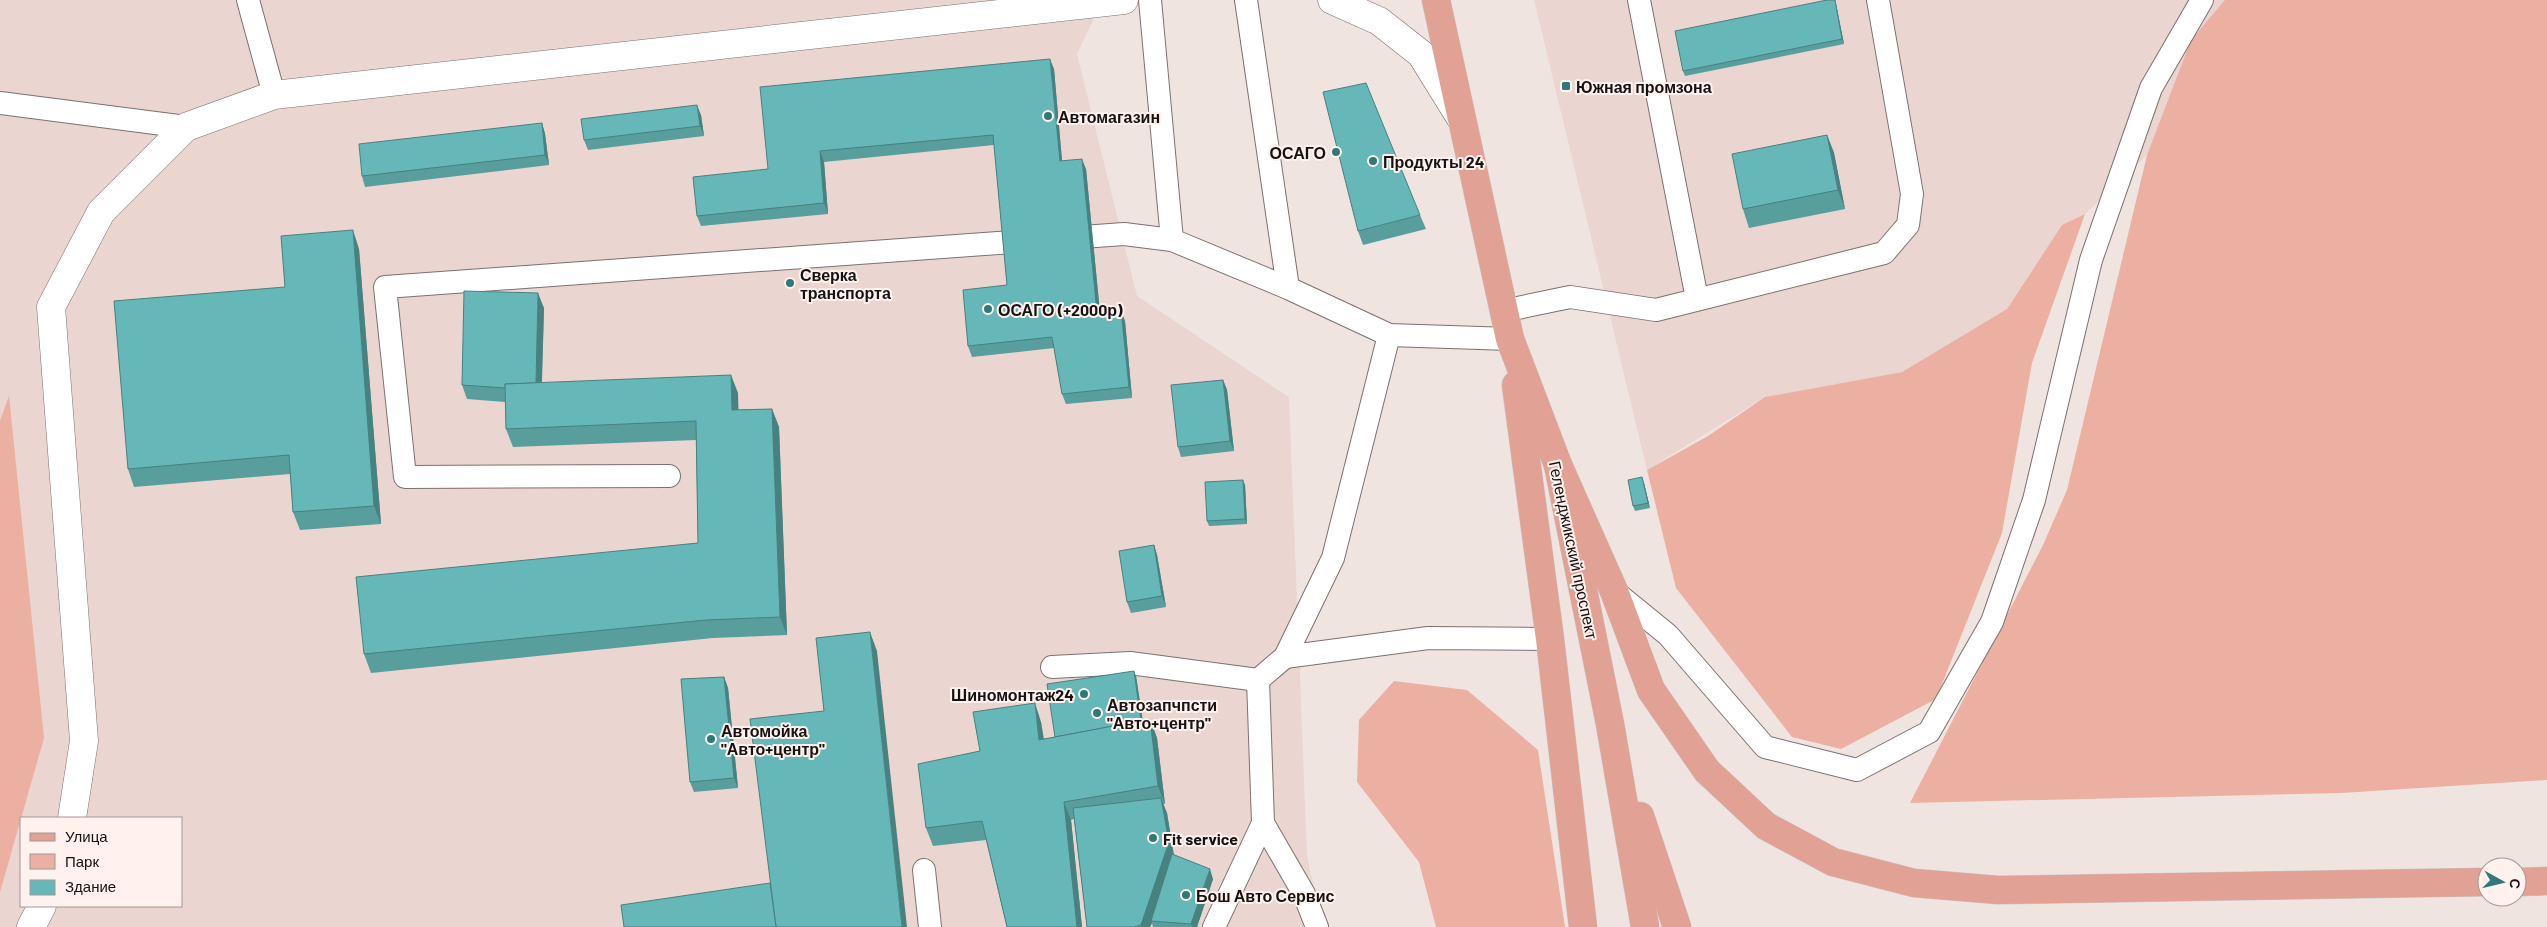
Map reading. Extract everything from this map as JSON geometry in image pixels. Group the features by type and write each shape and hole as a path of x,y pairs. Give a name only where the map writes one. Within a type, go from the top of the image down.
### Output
{"main road":[{"name":"Геленджикский проспект","path":"1436,0 1510,339 1558,466 1610,724"},
{"path":"1510,339 1550,639 1583,927"},
{"path":"1558,466 1614,591 1651,690 1707,771 1766,826 1833,862 1914,883 1998,890 2477,882"},
{"path":"1610,724 1646,927"},
{"path":"1610,724 1677,927"},
{"path":"2527,882 2547,882"}],"street":[{"path":"72,817 84,741 51,307 101,212 186,127 274,95 1124,0"},
{"path":"1332,0 1379,21 1421,54 1462,120"},
{"path":"31,927 41,907"}],"lane":[{"path":"248,0 274,95"},
{"path":"1150,0 1172,240"},
{"path":"1246,0 1288,288"},
{"path":"1638,0 1697,300"},
{"path":"1504,311 1570,297 1656,310 1884,253 1908,225 1912,194 1878,0"},
{"path":"1614,591 1668,635 1765,747 1857,770 1929,732 1992,622 2034,500 2091,260 2151,88 2202,0"},
{"path":"0,103 186,127"},
{"path":"669,476 404,477 385,287 1124,234 1172,240 1288,288 1389,335 1510,339"},
{"path":"1052,667 1130,663 1258,680 1285,657 1333,558 1389,335"},
{"path":"1285,657 1428,638 1550,639"},
{"path":"1214,927 1263,823 1258,680"},
{"path":"1263,823 1304,894 1317,927"},
{"path":"924,870 930,927"}],"shaded area":[{"path":"0,0 1103,0 1077,54 1137,296 1289,397 1307,856 1323,927 0,927"},
{"path":"1534,0 2547,0 2305,257 2147,155 2085,214 2062,225 2007,309 1902,372 1765,397 1647,470"}],"green space":[{"path":"2225,0 2547,0 2547,780 2341,793 1910,803 2043,545 2067,490 2147,155 2191,40"},
{"path":"2085,214 2032,363 2002,533 1936,699 1841,749 1792,737 1676,588 1647,470 1708,436 1765,397 1902,372 2007,309 2062,225"},
{"path":"9,396 44,738 0,892 0,421"},
{"path":"1394,681 1467,690 1538,750 1565,927 1436,927 1419,862 1357,782 1359,720"}],"building":[{"path":"1827,0 1835,0 1842,39 1683,71 1675,31"},
{"path":"1050,59 1060,161 1082,159 1097,313 1121,310 1129,387 1062,394 1052,337 968,346 963,290 1007,285 993,135 820,151 824,203 697,216 693,177 768,169 760,87"},
{"path":"1366,83 1420,215 1358,231 1323,92"},
{"path":"697,105 700,126 584,140 581,119"},
{"path":"542,123 545,155 362,176 359,144"},
{"path":"1827,135 1838,190 1743,209 1732,154"},
{"path":"353,230 374,506 293,512 289,455 128,469 114,301 285,287 281,236"},
{"path":"464,291 538,293 536,383 505,384 505,388 462,385"},
{"path":"731,375 732,410 772,409 780,617 706,620 364,654 356,577 698,543 696,421 506,429 505,384"},
{"path":"1223,380 1230,441 1178,447 1171,385"},
{"path":"1642,477 1648,503 1633,506 1628,480"},
{"path":"1243,480 1245,519 1207,521 1205,482"},
{"path":"1154,545 1162,596 1127,602 1119,551"},
{"path":"870,632 902,927 776,927 750,719 824,711 816,638"},
{"name":"Автозапчпсти \"Авто+центр\"","path":"1134,671 1141,721 1055,737 1047,684"},
{"name":"Автомойка \"Авто+центр\"","path":"724,677 734,778 690,782 681,679"},
{"path":"1035,703 1039,740 1150,719 1158,786 1064,802 1077,927 1007,927 982,821 926,828 918,764 980,751 973,712"},
{"path":"1161,798 1169,842 1141,925 1134,927 1087,927 1073,808"},
{"path":"1172,854 1210,869 1191,924 1151,921"},
{"path":"770,883 776,927 624,927 621,905"}],"place":[{"name":"Южная промзона","path":"1566,86"},
{"name":"Автомагазин","path":"1048,116"},
{"name":"ОСАГО","path":"1336,152"},
{"name":"Продукты 24","path":"1373,161"},
{"name":"Сверка транспорта","path":"790,283"},
{"name":"ОСАГО (+2000р)","path":"988,309"},
{"name":"Шиномонтаж24","path":"1084,694"},
{"name":"Автозапчпсти \"Авто+центр\"","path":"1097,713"},
{"name":"Автомойка \"Авто+центр\"","path":"711,739"},
{"name":"Fit service","path":"1153,838"},
{"name":"Бош Авто Сервис","path":"1186,895"}]}
